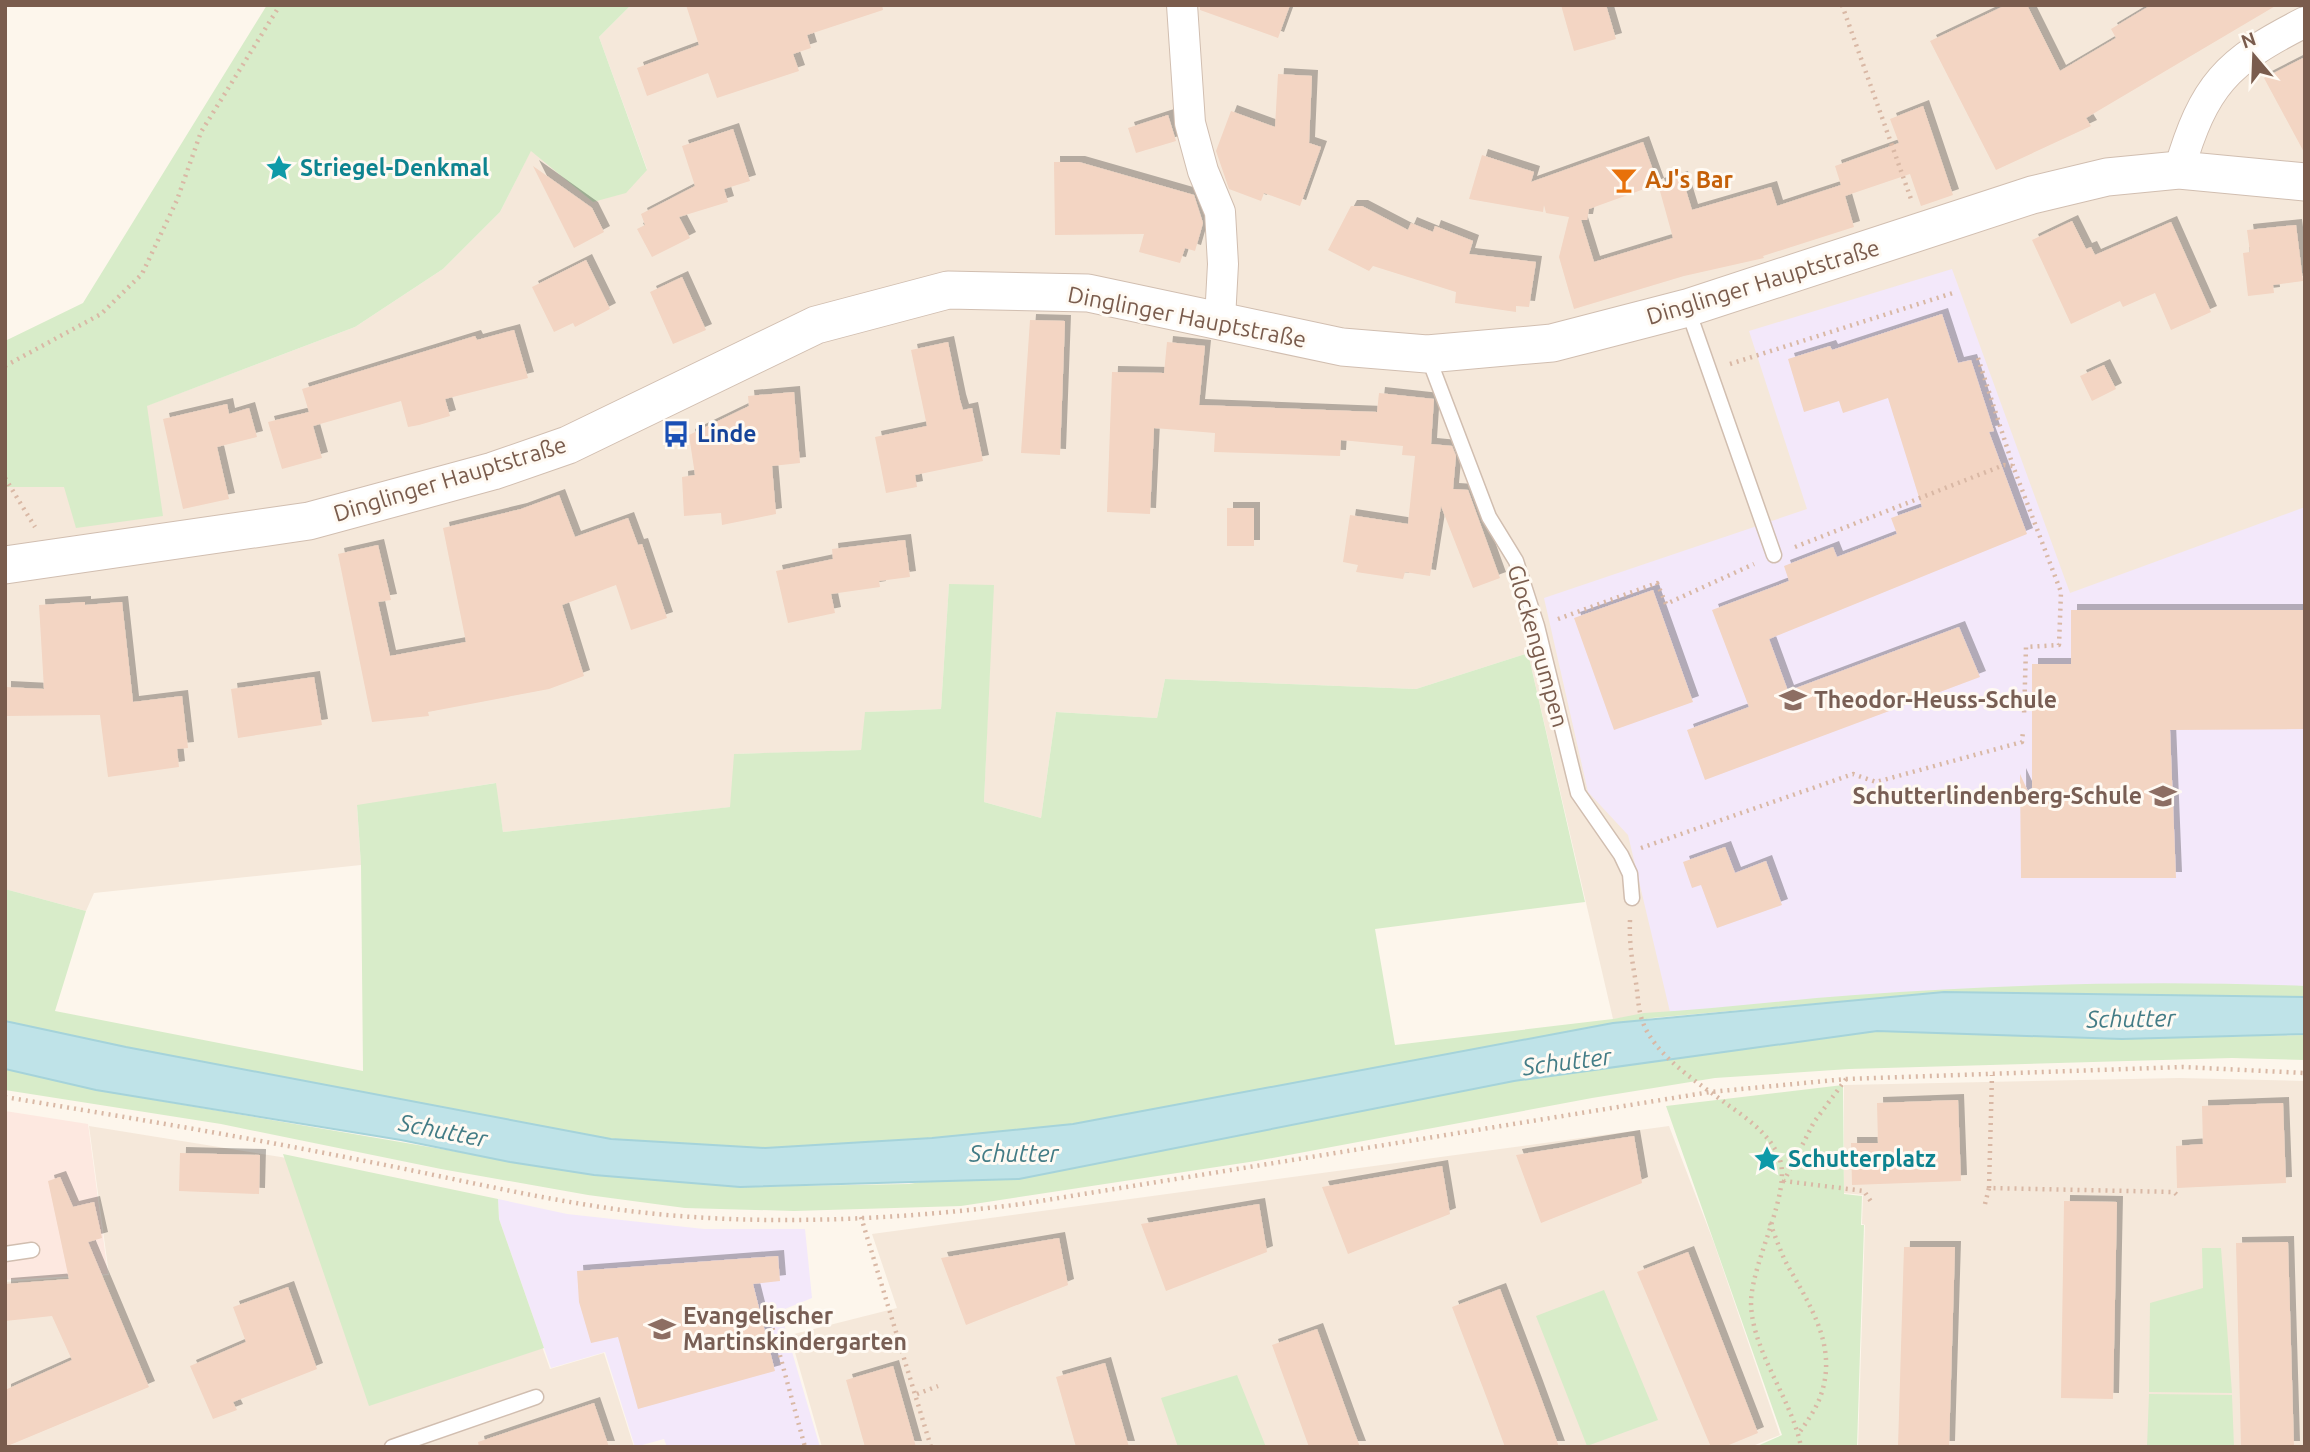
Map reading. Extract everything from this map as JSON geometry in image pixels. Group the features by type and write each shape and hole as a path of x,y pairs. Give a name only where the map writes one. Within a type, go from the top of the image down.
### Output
{"street":[{"path":"1182,5 1190,123 1203,171 1220,212 1223,264 1220,319"},
{"path":"2179,170 2190,132 2206,97 2234,65 2253,51 2305,22"},
{"name":"Dinglinger Hauptstraße","path":"5,565 309,521 494,471 568,445 816,325 948,290 1088,293 1342,347 1427,354 1552,343 1688,308 2032,195 2107,177 2179,170 2305,182"}],"lane":[{"path":"1688,308 1774,555"},
{"name":"Glockengumpen","path":"1427,354 1489,517 1516,561 1537,626 1578,793 1621,855 1630,874 1632,898"},
{"path":"5,1254 32,1250"},
{"path":"392,1447 536,1397"}],"path":[{"path":"5,366 15,363 101,314 142,274 177,200 201,132 280,5"},
{"path":"1842,5 1922,232"},
{"path":"1709,370 1956,292"},
{"path":"1978,359 2013,466 2061,592 2059,645 2026,647 2024,716"},
{"path":"1568,615 1657,583 1666,604 1774,555 2004,465 2013,466"},
{"path":"5,478 26,507 39,535"},
{"path":"1630,851 1853,774 1876,782 2022,742 2023,731"},
{"path":"1632,898 1629,944 1640,1009 1651,1037 1678,1066 1760,1129 1779,1157 1784,1181"},
{"path":"5,1097 285,1145 554,1198 678,1216 807,1220 963,1212 1023,1204 1710,1091 1846,1079 2182,1067 2305,1073"},
{"path":"1985,1204 1989,1188 1992,1075"},
{"path":"1801,1447 1799,1434 1754,1321 1751,1301 1769,1223 1784,1181 1814,1122 1846,1079"},
{"path":"1784,1181 1864,1191 1872,1203"},
{"path":"1989,1188 2174,1192 2180,1198"},
{"path":"861,1217 931,1447"},
{"path":"1769,1223 1788,1267 1809,1298 1822,1332 1827,1363 1819,1400 1799,1434"},
{"path":"767,1308 805,1447"},
{"path":"917,1394 938,1386"}],"shaded area":[{"path":"631,5 2305,5 2305,986 2252,984 1670,1012 1613,1019 1528,653 1416,689 1165,679 1157,718 1056,712 1041,818 984,802 993,585 949,585 941,709 866,712 861,750 735,754 731,807 503,832 495,783 357,806 361,865 94,893 86,911 5,889 5,487 64,486 162,515 146,406 355,327 443,269 500,212 531,150 593,202 647,169 599,37"},
{"name":"Theodor-Heuss-Schule","path":"1952,269 2070,593 2305,507 2305,986 2025,987 1670,1012 1628,835 1588,792 1544,598 1807,509 1749,331"},
{"path":"2179,1078 2305,1081 2305,1447 1858,1447 1865,1225 1862,1224 1863,1195 1844,1193 1844,1085"},
{"path":"5,1111 88,1124 108,1274 5,1280"},
{"path":"89,1126 281,1157 497,1200 497,1219 550,1369 604,1353 634,1447 5,1447 5,1282 109,1275"},
{"path":"1669,1126 1714,1243 1780,1435 1750,1447 822,1447 790,1335 897,1308 872,1234"},
{"name":"Evangelischer Martinskindergarten","path":"498,1199 567,1214 704,1229 805,1229 812,1298 780,1311 820,1447 667,1447 664,1439 635,1447 605,1352 551,1368 499,1219"}],"green space":[{"path":"267,5 631,5 599,37 647,170 626,193 593,202 531,151 500,212 443,269 355,327 147,406 163,516 76,528 64,487 5,487 5,341 83,303"},
{"path":"949,584 994,585 984,802 1041,818 1056,712 1157,718 1165,679 1416,689 1528,653 1585,902 1375,929 1395,1045 1644,1013 1967,988 2136,983 2249,984 2305,986 2305,997 1944,992 1652,1018 1073,1124 932,1138 765,1148 611,1139 126,1047 5,1021 5,889 86,911 55,1011 363,1071 361,865 357,805 496,783 503,832 730,807 734,754 861,750 865,712 941,709"},
{"path":"1877,1031 2122,1039 2305,1035 2305,1060 2232,1058 1849,1069 1715,1078 1592,1098 1256,1161 961,1206 794,1211 685,1208 588,1195 441,1169 221,1124 5,1090 5,1069 96,1090 594,1175 740,1187 909,1184 1514,1081"},
{"path":"1843,1085 1844,1194 1862,1196 1861,1225 1864,1225 1857,1447 1755,1447 1782,1435 1666,1106"},
{"path":"283,1154 498,1199 499,1219 544,1348 369,1406"},
{"path":"2202,1248 2221,1248 2232,1393 2149,1392 2150,1303 2203,1288"},
{"path":"1604,1290 1658,1420 1587,1446 1536,1316"},
{"path":"1237,1375 1266,1447 1178,1447 1161,1398"},
{"path":"2149,1394 2232,1395 2234,1447 2147,1447"}],"water":[{"name":"Schutter","path":"1944,992 2305,997 2305,1034 2122,1039 1877,1031 1514,1081 1019,1179 740,1187 594,1175 510,1162 401,1140 96,1090 5,1069 5,1021 126,1047 611,1139 765,1148 932,1138 1073,1124 1613,1023"}],"building":[{"path":"686,5 882,5 883,10 807,35 811,48 793,54 799,71 717,98 708,73 647,96 637,68 699,45"},
{"path":"1200,5 1290,5 1278,38 1200,10"},
{"path":"1561,5 1606,5 1616,39 1574,51"},
{"path":"2006,5 2027,5 2060,71 2116,38 2111,29 2151,5 2277,5 2086,118 2091,126 1996,170 1930,41"},
{"path":"2305,57 2305,154 2264,78"},
{"path":"1278,74 1312,76 1309,143 1321,147 1300,206 1264,193 1261,201 1229,189 1216,151 1231,111 1275,127"},
{"path":"1923,106 1953,195 1921,206 1910,174 1845,196 1854,227 1763,256 1764,258 1684,276 1574,309 1559,257 1569,217 1546,213 1544,205 1543,212 1469,199 1482,155 1534,172 1531,182 1643,142 1658,184 1682,177 1692,210 1771,187 1777,206 1841,185 1835,166 1899,143 1890,119","holes":["1658,184 1673,238 1594,262 1581,220 1587,220 1589,209"]},
{"path":"1168,115 1176,141 1136,153 1128,128"},
{"path":"733,129 750,181 724,189 728,202 679,217 690,238 652,257 637,229 645,225 641,214 695,186 682,146"},
{"path":"1054,162 1079,162 1194,195 1203,223 1195,251 1185,248 1180,263 1139,252 1144,234 1055,235"},
{"path":"533,166 592,208 604,232 574,248"},
{"path":"1351,206 1362,206 1408,230 1411,223 1433,232 1435,226 1473,241 1469,254 1536,262 1529,307 1516,306 1516,312 1455,303 1456,292 1373,266 1369,271 1328,250"},
{"path":"2072,221 2086,249 2091,247 2095,255 2171,222 2211,312 2171,330 2155,293 2123,307 2120,301 2071,324 2032,240"},
{"path":"2296,225 2303,281 2273,285 2274,293 2248,296 2243,253 2250,252 2247,230"},
{"path":"586,260 610,309 575,327 573,323 554,332 532,287"},
{"path":"682,277 706,330 673,344 650,292"},
{"path":"1942,314 1958,363 1971,360 1994,431 1989,432 2027,534 1769,639 1788,691 1959,627 1980,677 1705,780 1687,730 1749,707 1712,610 1789,581 1784,566 1833,547 1837,557 1897,534 1891,518 1922,507 1888,398 1843,413 1839,401 1804,412 1788,359 1830,346 1832,350"},
{"path":"1030,320 1065,321 1060,455 1021,453"},
{"path":"514,330 528,378 445,399 450,416 419,425 408,427 401,401 313,426 322,458 282,469 268,422 309,412 302,389 475,336 477,340"},
{"path":"948,342 960,400 963,410 972,408 983,461 915,475 917,487 886,493 875,437 927,426 911,350"},
{"path":"1167,342 1205,346 1199,405 1377,412 1379,393 1434,399 1431,444 1452,446 1456,456 1453,489 1468,490 1500,578 1473,588 1441,506 1430,576 1405,572 1403,579 1356,572 1358,565 1343,562 1350,515 1408,524 1415,456 1402,455 1403,446 1341,440 1340,456 1214,452 1215,433 1154,428 1150,514 1107,512 1112,372 1164,373"},
{"path":"2104,365 2116,389 2092,401 2080,376"},
{"path":"794,392 800,463 772,466 776,514 722,525 721,513 684,516 682,477 695,475 689,435 749,406 748,396"},
{"path":"227,404 229,414 249,408 257,437 217,447 229,499 183,509 163,419"},
{"path":"559,495 575,537 628,518 638,545 642,544 667,618 631,630 616,585 562,605 584,676 549,689 428,712 429,716 372,722 338,554 378,545 391,600 378,602 390,656 466,642 443,528 521,509"},
{"path":"1227,508 1254,508 1254,546 1227,546"},
{"path":"905,540 910,577 879,581 880,587 831,594 835,613 788,623 776,571 833,559 832,549"},
{"path":"1653,590 1693,702 1614,730 1574,618"},
{"path":"85,602 85,605 122,602 133,702 182,696 188,748 177,749 179,767 108,777 100,715 5,716 5,687 44,689 39,605"},
{"path":"2071,610 2305,610 2305,729 2170,730 2176,878 2021,878 2020,774 2032,800 2032,664 2071,664"},
{"path":"314,677 322,725 238,738 231,689"},
{"path":"1725,847 1735,873 1766,861 1782,905 1717,928 1701,885 1692,888 1683,862"},
{"path":"1958,1100 1961,1181 1852,1185 1851,1143 1878,1143 1877,1103"},
{"path":"2283,1103 2286,1183 2177,1188 2176,1146 2203,1144 2202,1106"},
{"path":"1634,1136 1642,1183 1541,1223 1516,1155"},
{"path":"180,1153 260,1155 259,1194 179,1191"},
{"path":"1442,1166 1450,1214 1348,1254 1322,1187"},
{"path":"60,1177 73,1207 94,1202 102,1238 88,1242 149,1387 5,1447 5,1390 72,1360 52,1316 5,1321 5,1284 69,1279 48,1181"},
{"path":"2064,1201 2117,1202 2113,1399 2061,1398"},
{"path":"1259,1204 1267,1252 1166,1291 1141,1224"},
{"path":"1059,1238 1068,1285 966,1325 941,1258"},
{"path":"2288,1242 2294,1447 2241,1447 2236,1243"},
{"path":"1904,1247 1955,1247 1949,1447 1898,1447"},
{"path":"1688,1252 1758,1433 1724,1447 1711,1447 1637,1272"},
{"path":"778,1256 780,1281 753,1284 775,1371 638,1409 618,1337 591,1343 579,1302 577,1271"},
{"path":"288,1287 317,1369 233,1402 237,1410 213,1419 190,1366 246,1342 233,1307"},
{"path":"1500,1289 1559,1447 1505,1447 1452,1307"},
{"path":"1317,1329 1360,1447 1309,1447 1272,1345"},
{"path":"1105,1363 1129,1447 1076,1447 1056,1377"},
{"path":"893,1366 916,1447 865,1447 846,1380"},
{"path":"594,1403 609,1447 479,1447 478,1442"}],"place":[{"name":"Striegel-Denkmal","path":"279,168"},
{"name":"AJ's Bar","path":"1624,180"},
{"name":"Linde","path":"676,434"},
{"name":"Theodor-Heuss-Schule","path":"1793,700"},
{"name":"Schutterlindenberg-Schule","path":"2163,796"},
{"name":"Schutterplatz","path":"1767,1159"},
{"name":"Evangelischer Martinskindergarten","path":"662,1329"}]}
